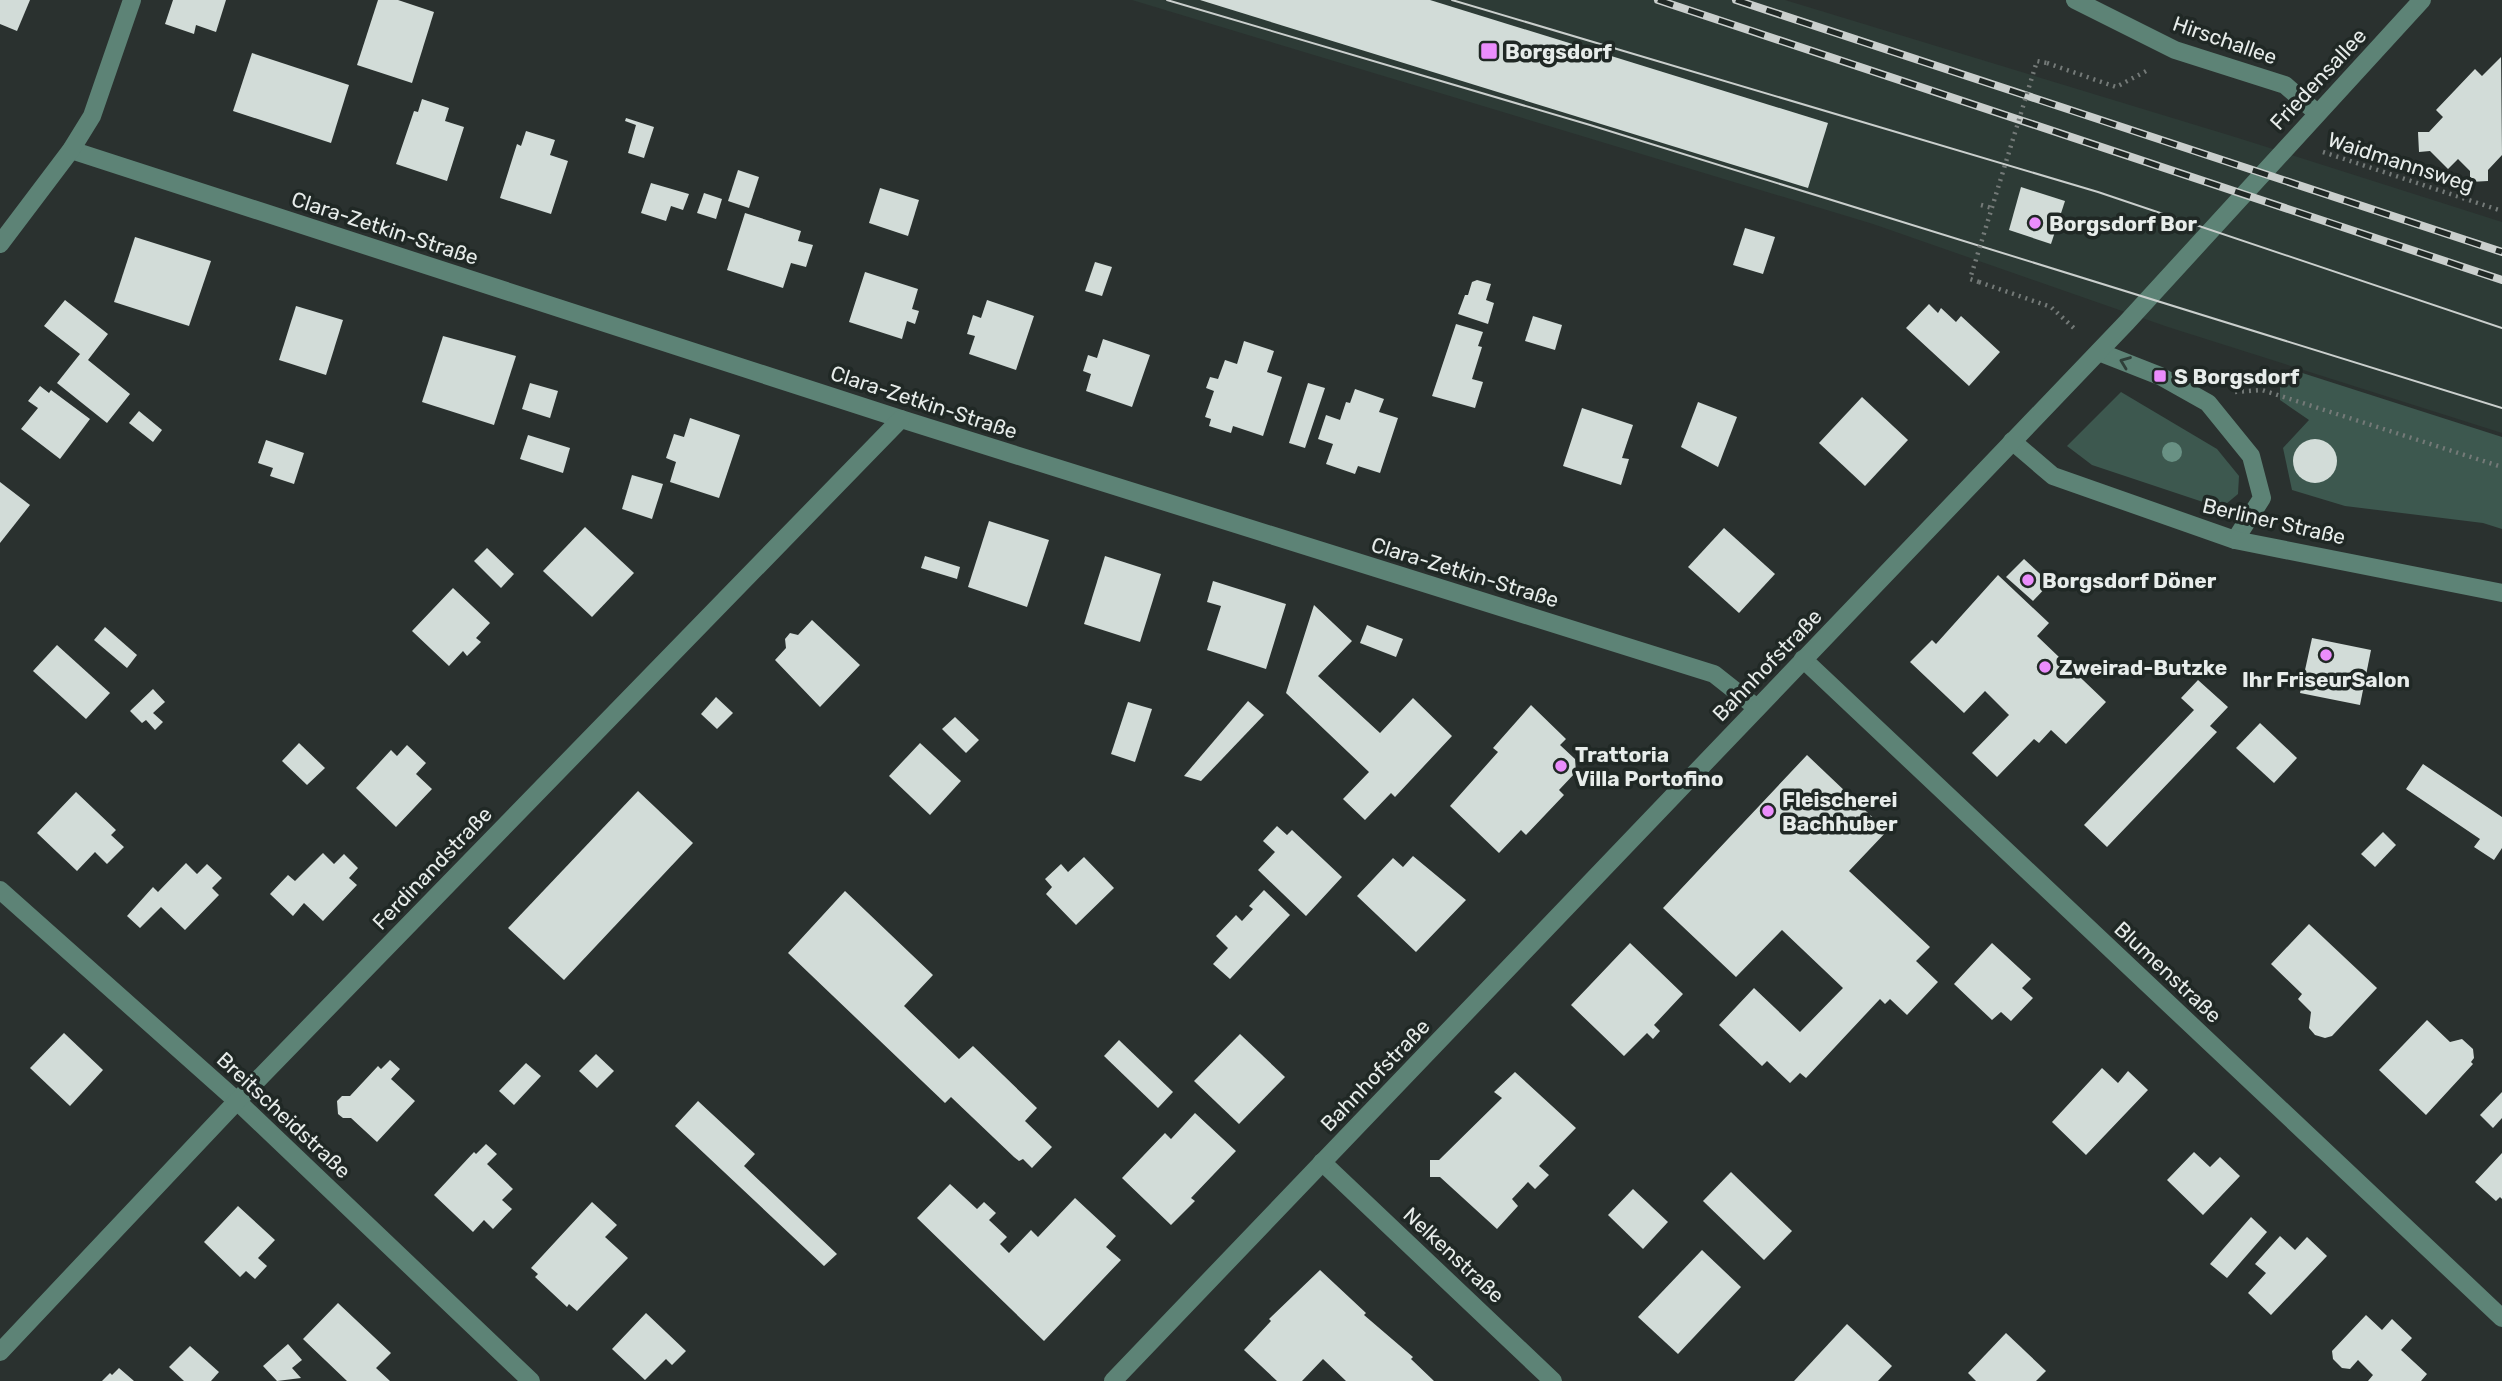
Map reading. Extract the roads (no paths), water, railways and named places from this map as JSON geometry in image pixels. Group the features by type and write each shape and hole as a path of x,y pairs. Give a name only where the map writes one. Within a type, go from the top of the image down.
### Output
{"street":[{"path":"0,244 71,150 92,116 132,0"},
{"name":"Hirschallee","path":"2075,0 2175,50 2285,85 2317,113"},
{"name":"Friedensallee","path":"2276,158 2422,0"},
{"name":"Clara-Zetkin-Straße","path":"71,150 901,419 1714,674 1757,708"},
{"name":"Bahnhofstraße","path":"1113,1381 2099,352 2276,158"},
{"path":"2099,352 2150,372 2208,403 2251,456 2262,498 2235,540"},
{"name":"Ferdinandstraße","path":"0,1352 237,1101 901,419"},
{"name":"Berliner Straße","path":"2012,441 2053,476 2235,540 2502,593"},
{"name":"Blumenstraße","path":"1803,659 2502,1318"},
{"name":"Breitscheidstraße","path":"0,890 237,1101 531,1381"},
{"name":"Nelkenstraße","path":"1322,1163 1553,1381"}],"tram line":[{"path":"1167,0 1590,125 2502,408"},
{"path":"1452,0 2098,192 2502,328"}],"railway":[{"path":"1658,0 2502,280"},
{"path":"1736,0 2502,252"}],"place":[{"name":"Borgsdorf","path":"1489,51"},
{"name":"Borgsdorf Bor","path":"2035,223"},
{"name":"S Borgsdorf","path":"2160,376"},
{"name":"Borgsdorf Döner","path":"2028,580"},
{"name":"Ihr FriseurSalon","path":"2326,655"},
{"name":"Zweirad-Butzke","path":"2045,667"},
{"name":"Trattoria Villa Portofino","path":"1561,766"},
{"name":"Fleischerei Bachhuber","path":"1768,811"}]}
